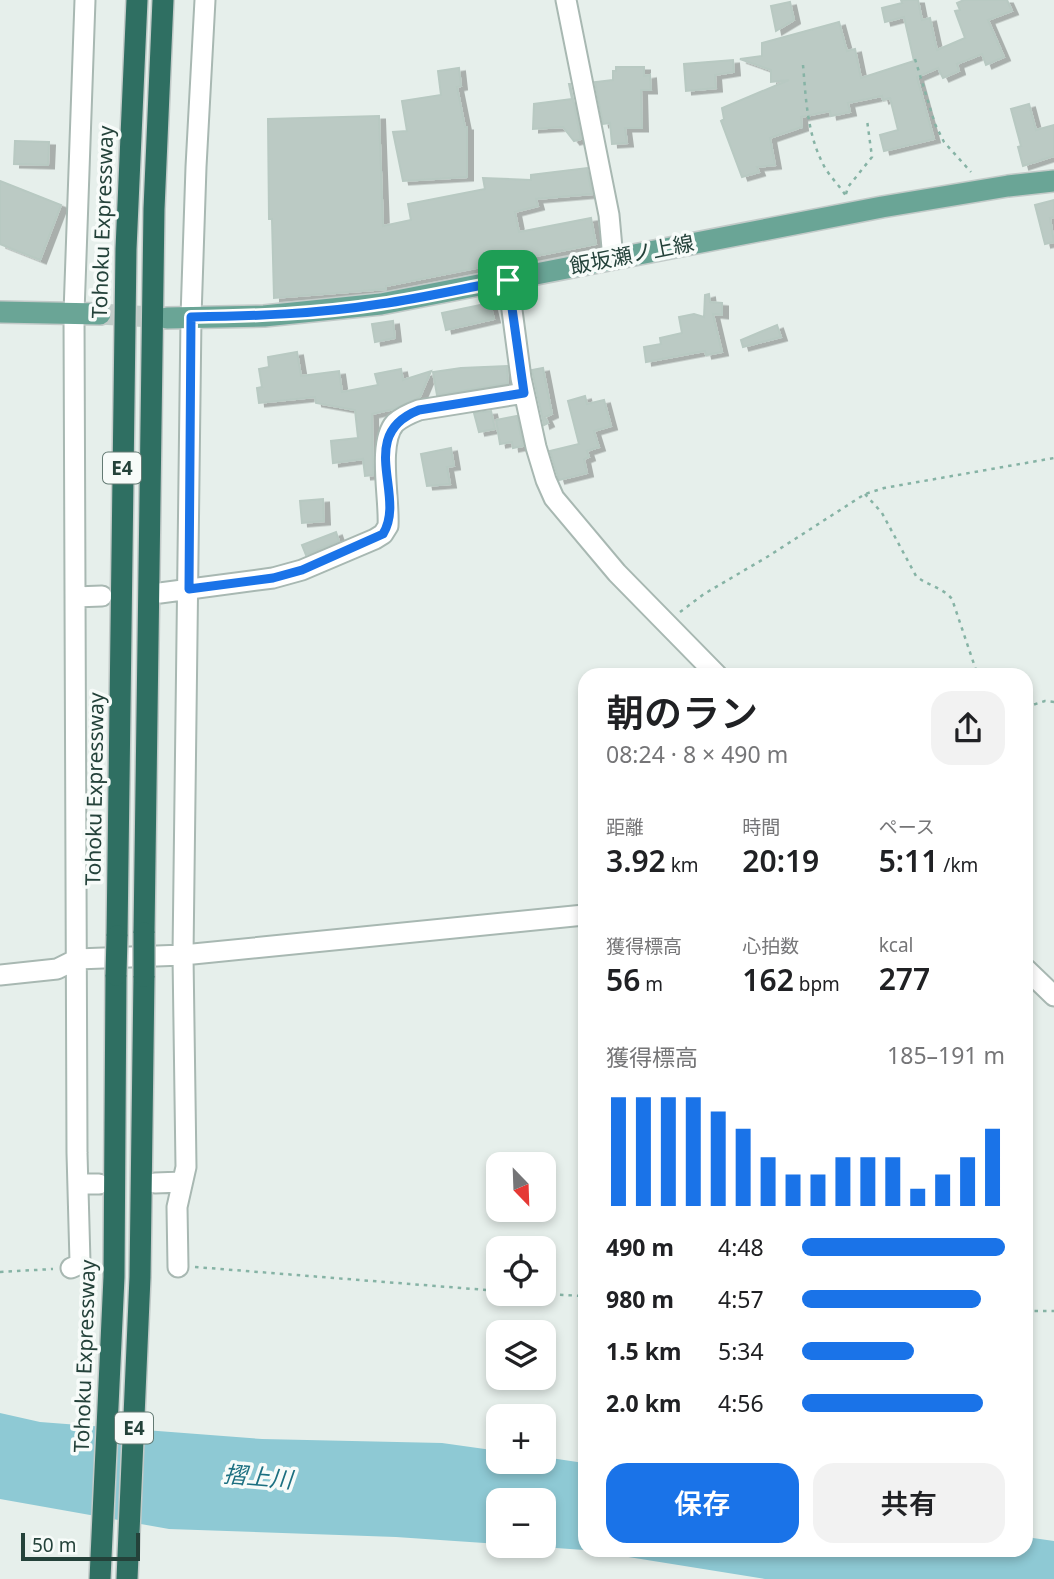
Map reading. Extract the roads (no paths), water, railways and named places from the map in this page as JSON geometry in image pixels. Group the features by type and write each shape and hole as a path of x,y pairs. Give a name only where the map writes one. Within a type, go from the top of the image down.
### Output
{"highway":[{"name":"Tohoku Expressway","path":"100,1579 114,1277 126,249 137,0"},
{"name":"E4","path":"127,1579 140,1277 154,209 163,0"}],"main road":[{"name":"飯坂瀬ノ上線","path":"167,318 264,316 381,304 613,259 848,204 1054,181"},
{"path":"0,312 100,314"}],"street":[{"path":"71,1268 80,1262 74,313 85,0"},
{"path":"178,1266 177,1207 186,1167 183,955 191,317 205,0"},
{"path":"566,0 609,215 613,259"},
{"path":"508,280 524,393 536,447 554,498 617,573 710,668"},
{"path":"160,593 273,578 302,570 375,539 383,534 388,526 386,456 394,424 419,410 524,393"},
{"path":"75,597 103,596"},
{"path":"0,975 57,969 77,960 183,955 578,916"},
{"path":"1033,976 1054,996"},
{"path":"155,1183 182,1182"},
{"path":"78,1184 99,1184"}],"water":[{"name":"摺上川","path":"0,1413 40,1422 262,1439 442,1443 486,1449 486,1474 556,1474 556,1459 578,1462 578,1550 556,1548 556,1488 486,1488 486,1543 396,1537 169,1529 0,1499"},
{"path":"1033,1538 1054,1541 1054,1579 765,1579 628,1557 1033,1557"}],"tunnel":[{"path":"100,314 167,318"}]}
